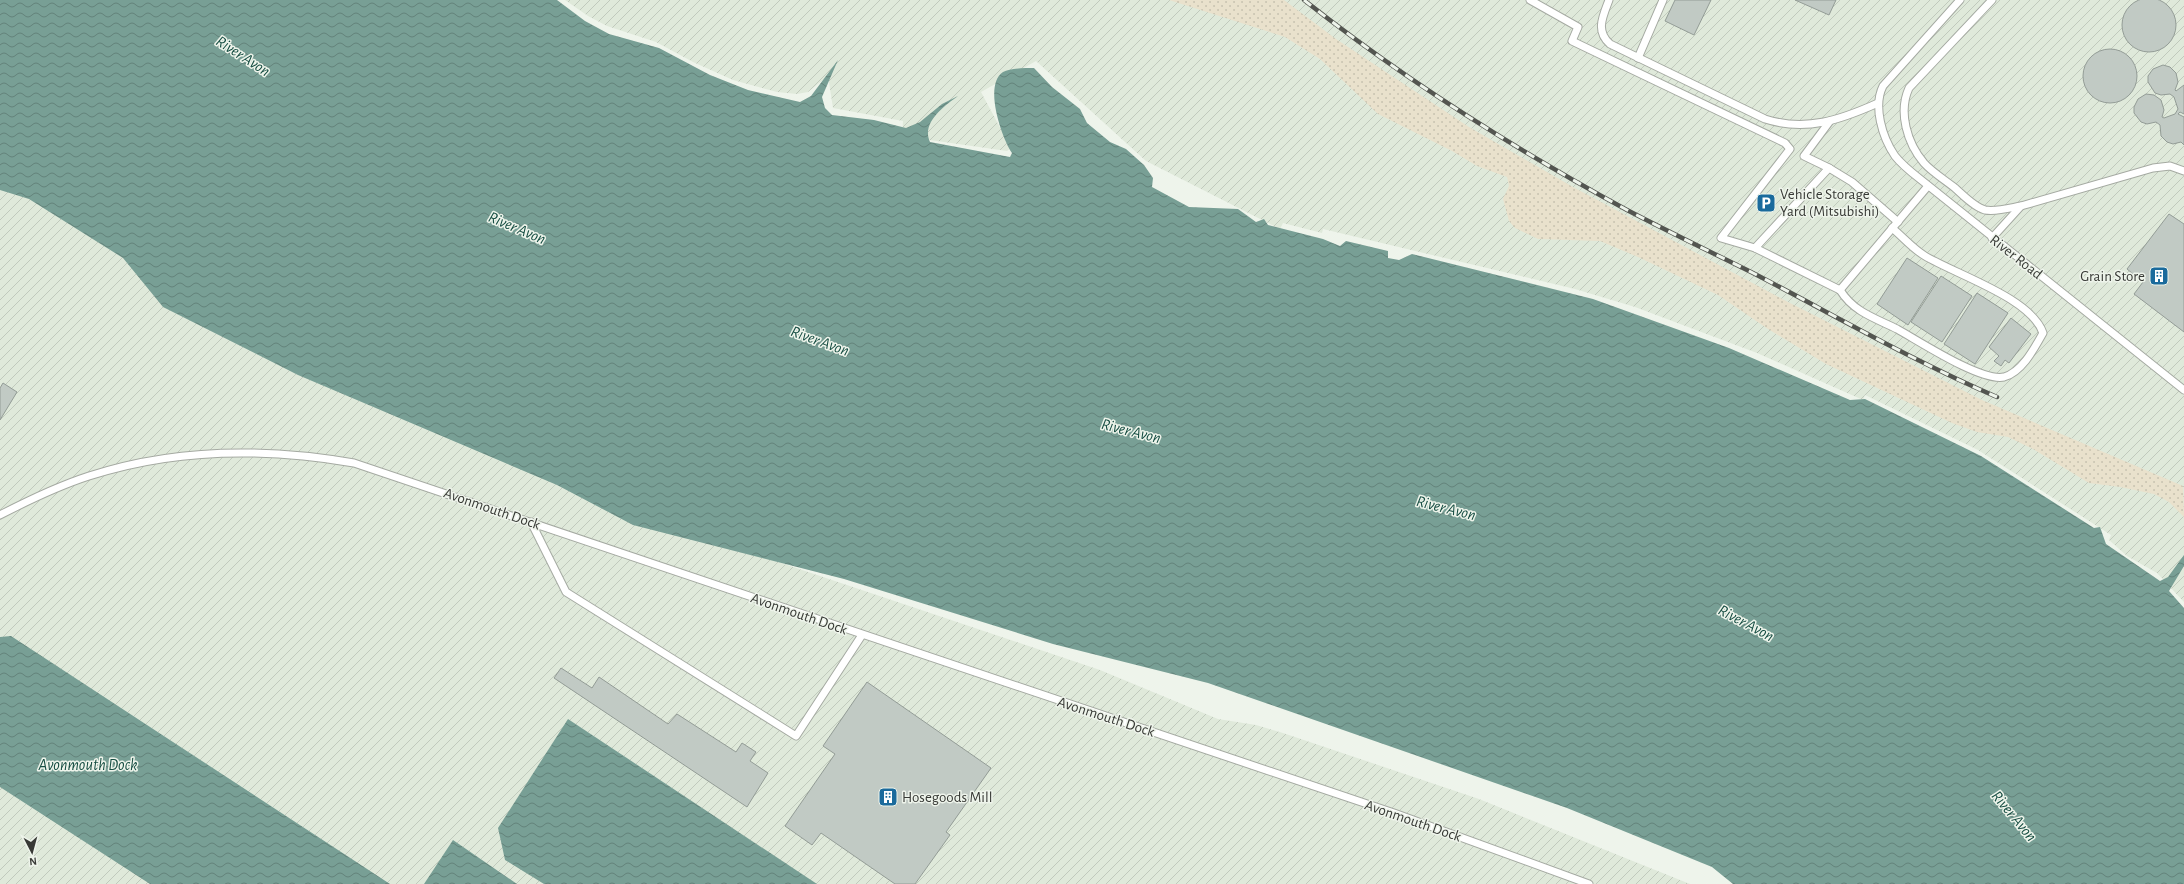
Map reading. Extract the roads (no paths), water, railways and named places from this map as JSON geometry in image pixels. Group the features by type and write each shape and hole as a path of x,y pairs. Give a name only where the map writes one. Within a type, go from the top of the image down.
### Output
{"lane":[{"path":"1530,0 1578,27 1572,41 1785,143 1790,149 1721,238 1755,248 1840,290 1844,296 1861,311 1964,366 1987,376 2001,377 2014,374 2044,333 2040,324 2003,294 1964,277 1924,255 1892,228"},
{"path":"1609,0 1602,19 1602,35 1605,40 1615,48 1769,120 1796,125 1844,118 1878,103 1880,92 1886,80 1960,0"},
{"path":"1638,58 1663,0"},
{"path":"1992,0 1909,88 1905,97 1904,113 1913,146 1924,163 1984,210 1997,210 2021,206 2153,168 2170,166 2184,171"},
{"name":"River Road","path":"1878,103 1885,136 1892,150 1907,168 1992,238 2184,390"},
{"path":"1830,121 1804,156 1829,168 1852,182 1898,222"},
{"path":"1755,248 1829,168"},
{"path":"1840,290 1928,186"},
{"path":"1992,238 2021,206"},
{"name":"Avonmouth Dock","path":"0,515 68,484 124,467 166,458 225,453 271,453 304,455 354,463 1394,813 1588,884"},
{"path":"531,522 566,592 796,736 862,635"}],"water":[{"name":"River Avon","path":"0,0 557,0 585,21 609,34 659,48 710,75 748,90 800,102 811,96 838,60 822,97 825,108 832,115 874,120 906,128 920,122 942,104 958,96 946,105 931,122 928,135 930,142 1010,157 1012,153 999,124 996,112 994,99 997,79 1003,72 1006,71 1022,68 1034,68 1052,87 1080,109 1087,123 1110,142 1126,149 1144,165 1153,178 1152,187 1189,207 1238,209 1256,222 1264,219 1268,225 1323,239 1340,246 1346,241 1388,251 1388,258 1399,260 1412,254 1593,299 1729,348 1850,400 1865,399 1981,456 2094,528 2100,527 2106,544 2160,581 2168,577 2184,555 2184,566 2169,591 2184,608 2184,884 1733,884 1712,867 1567,808 1208,683 1053,644 844,579 633,525 557,485 298,375 163,307 123,258 29,199 0,190"},
{"name":"Avonmouth Dock","path":"11,636 390,884 150,884 0,787 0,637"},
{"path":"568,719 817,884 544,884 505,860 498,828"},
{"path":"453,840 517,884 424,884"}],"railway":[{"path":"1304,0 1421,86 1543,163 1627,210 1753,273 1904,353 1997,397"}],"place":[{"name":"Vehicle Storage Yard (Mitsubishi)","path":"1766,203"},
{"name":"Grain Store","path":"2159,276"},
{"name":"Hosegoods Mill","path":"888,797"}]}
